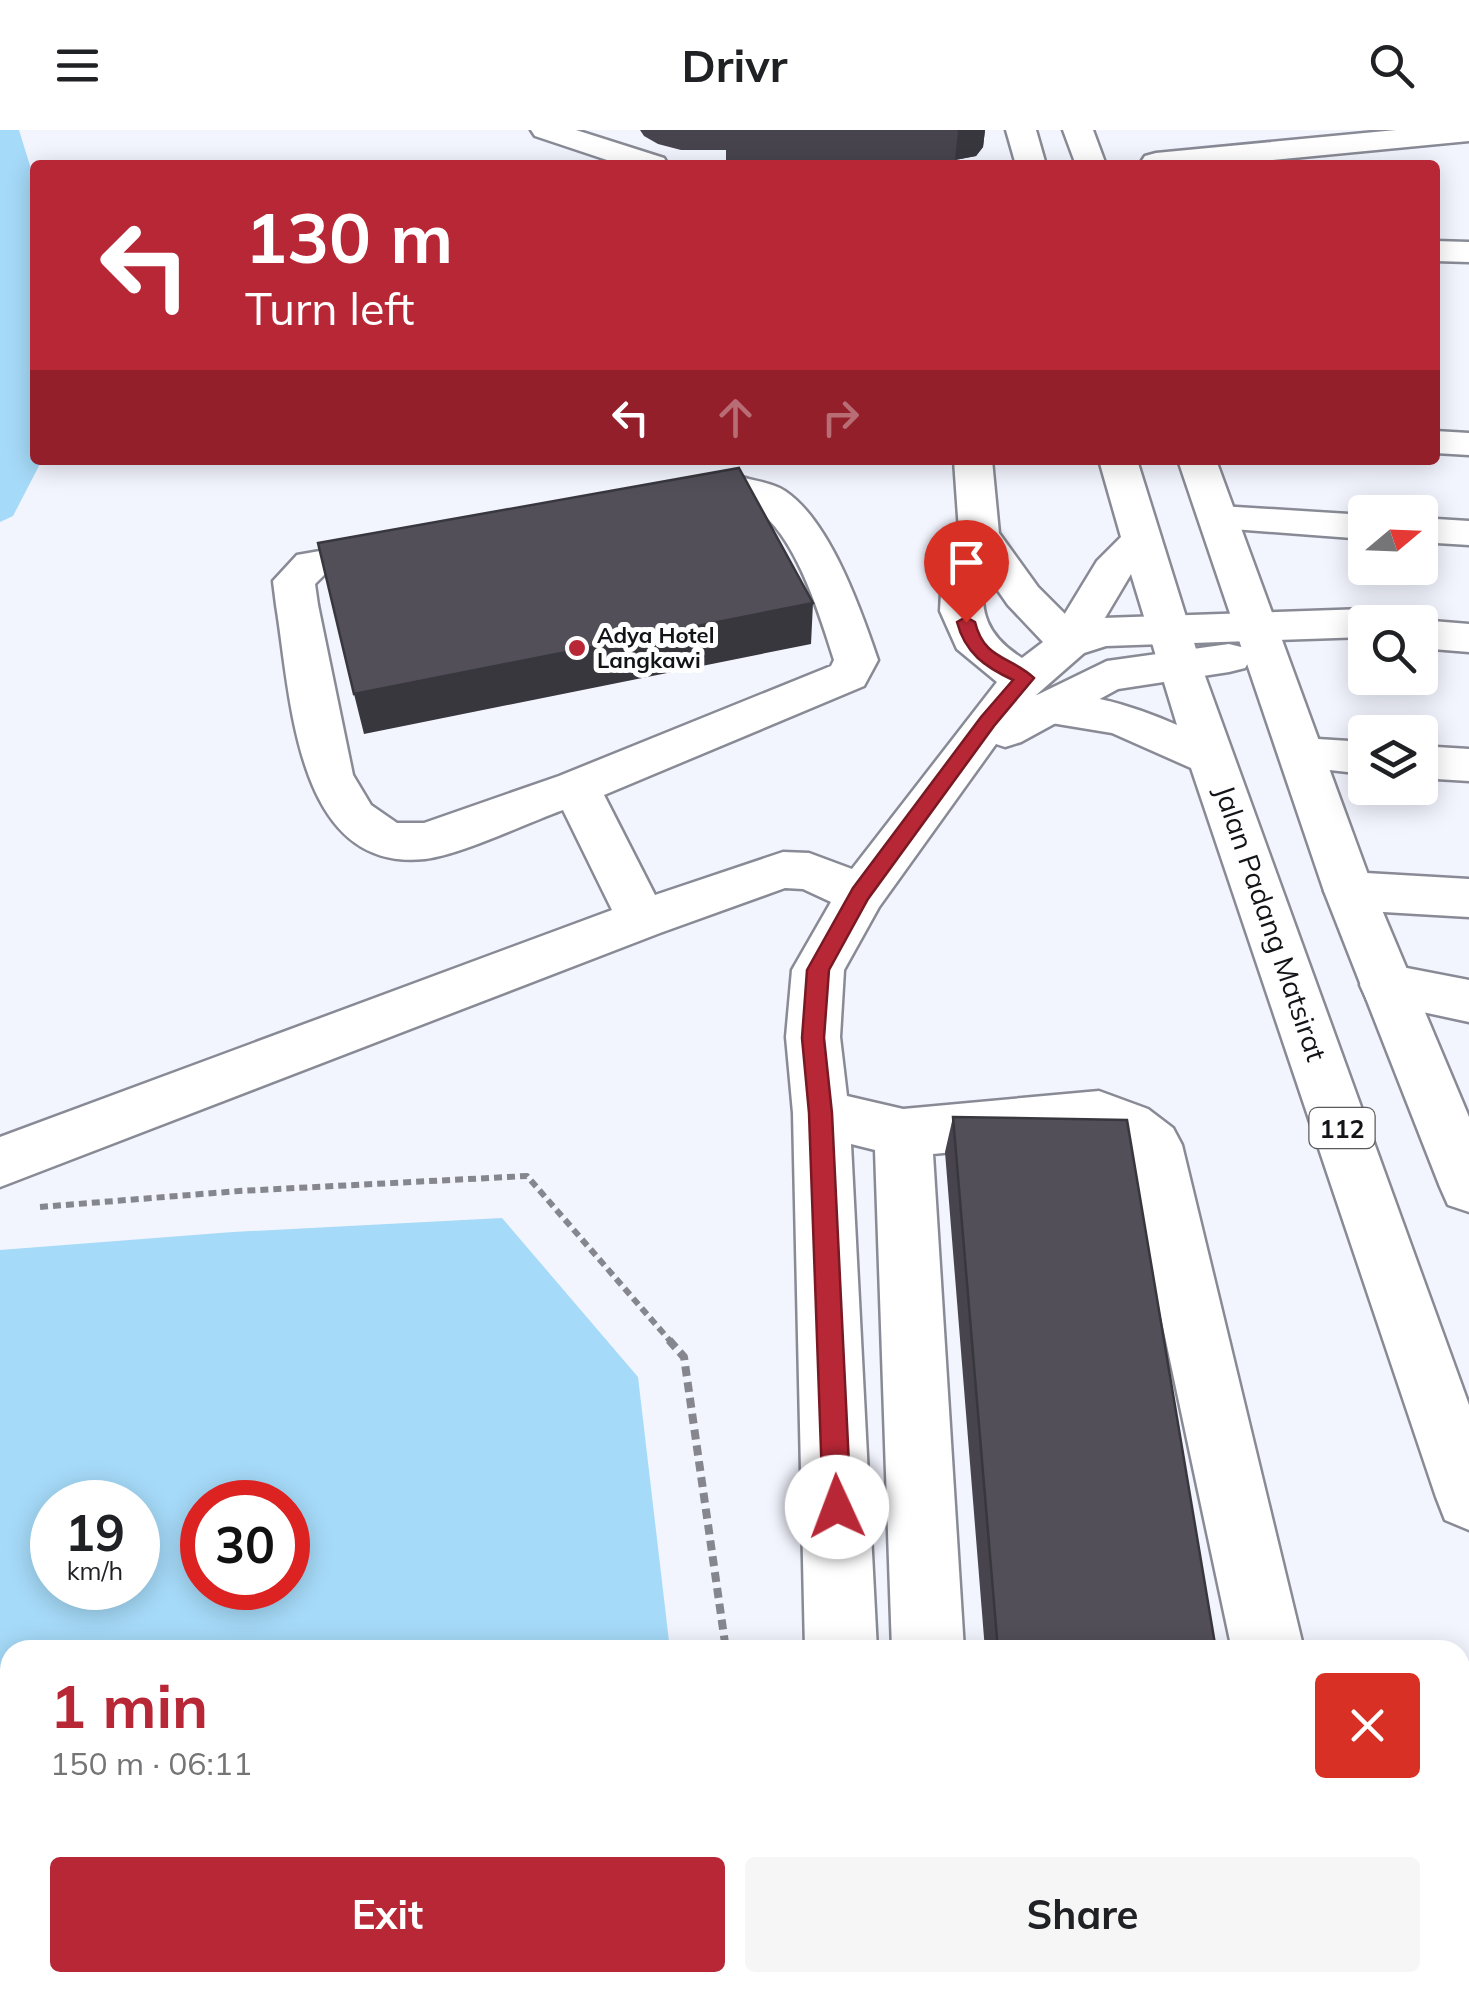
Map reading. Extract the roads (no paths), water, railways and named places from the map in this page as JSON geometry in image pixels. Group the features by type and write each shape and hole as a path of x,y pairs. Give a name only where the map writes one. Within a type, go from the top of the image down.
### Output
{"street":[{"path":"546,130 637,160"},
{"path":"1021,130 1030,160"},
{"path":"1078,130 1088,160"},
{"path":"1171,160 1339,138 1469,132"},
{"path":"1339,138 1376,160"},
{"path":"1440,251 1469,252"},
{"path":"1440,442 1469,444"},
{"path":"973,465 980,534 1023,596 1069,643"},
{"name":"Jalan Padang Matsirat","path":"1120,465 1174,647 1469,1497"},
{"path":"1200,465 1349,891 1469,1188"},
{"path":"741,489 770,498 788,515 842,612 856,660 848,676 576,788 426,841 387,840 354,818 329,775 294,581 312,564 741,489"},
{"path":"1220,518 1348,526"},
{"path":"1438,531 1469,533"},
{"path":"980,534 963,572 961,602 971,642 1034,693 1121,718 1214,759"},
{"path":"842,1640 820,1113 813,1038 818,970 861,894 968,752 1034,693 1069,643 1101,586 1142,538"},
{"path":"1069,643 1102,632 1174,647 1348,626"},
{"path":"1261,639 1348,646"},
{"path":"1034,693 1108,676 1174,647"},
{"path":"1302,754 1348,757"},
{"path":"1438,763 1469,765"},
{"path":"576,788 642,919"},
{"path":"11,1186 642,919 783,870 809,870 861,894"},
{"path":"1349,891 1469,898"},
{"path":"1386,985 1469,1001"},
{"path":"820,1113 902,1133 1098,1114 1128,1126 1154,1145 1266,1640"},
{"path":"902,1133 927,1640"}],"water":[{"path":"0,130 19,130 30,166 30,465 39,465 13,516 0,522"},
{"path":"502,1218 638,1377 669,1640 0,1640 0,1250 233,1232"}],"place":[{"name":"Adya Hotel Langkawi","path":"577,648"}]}
